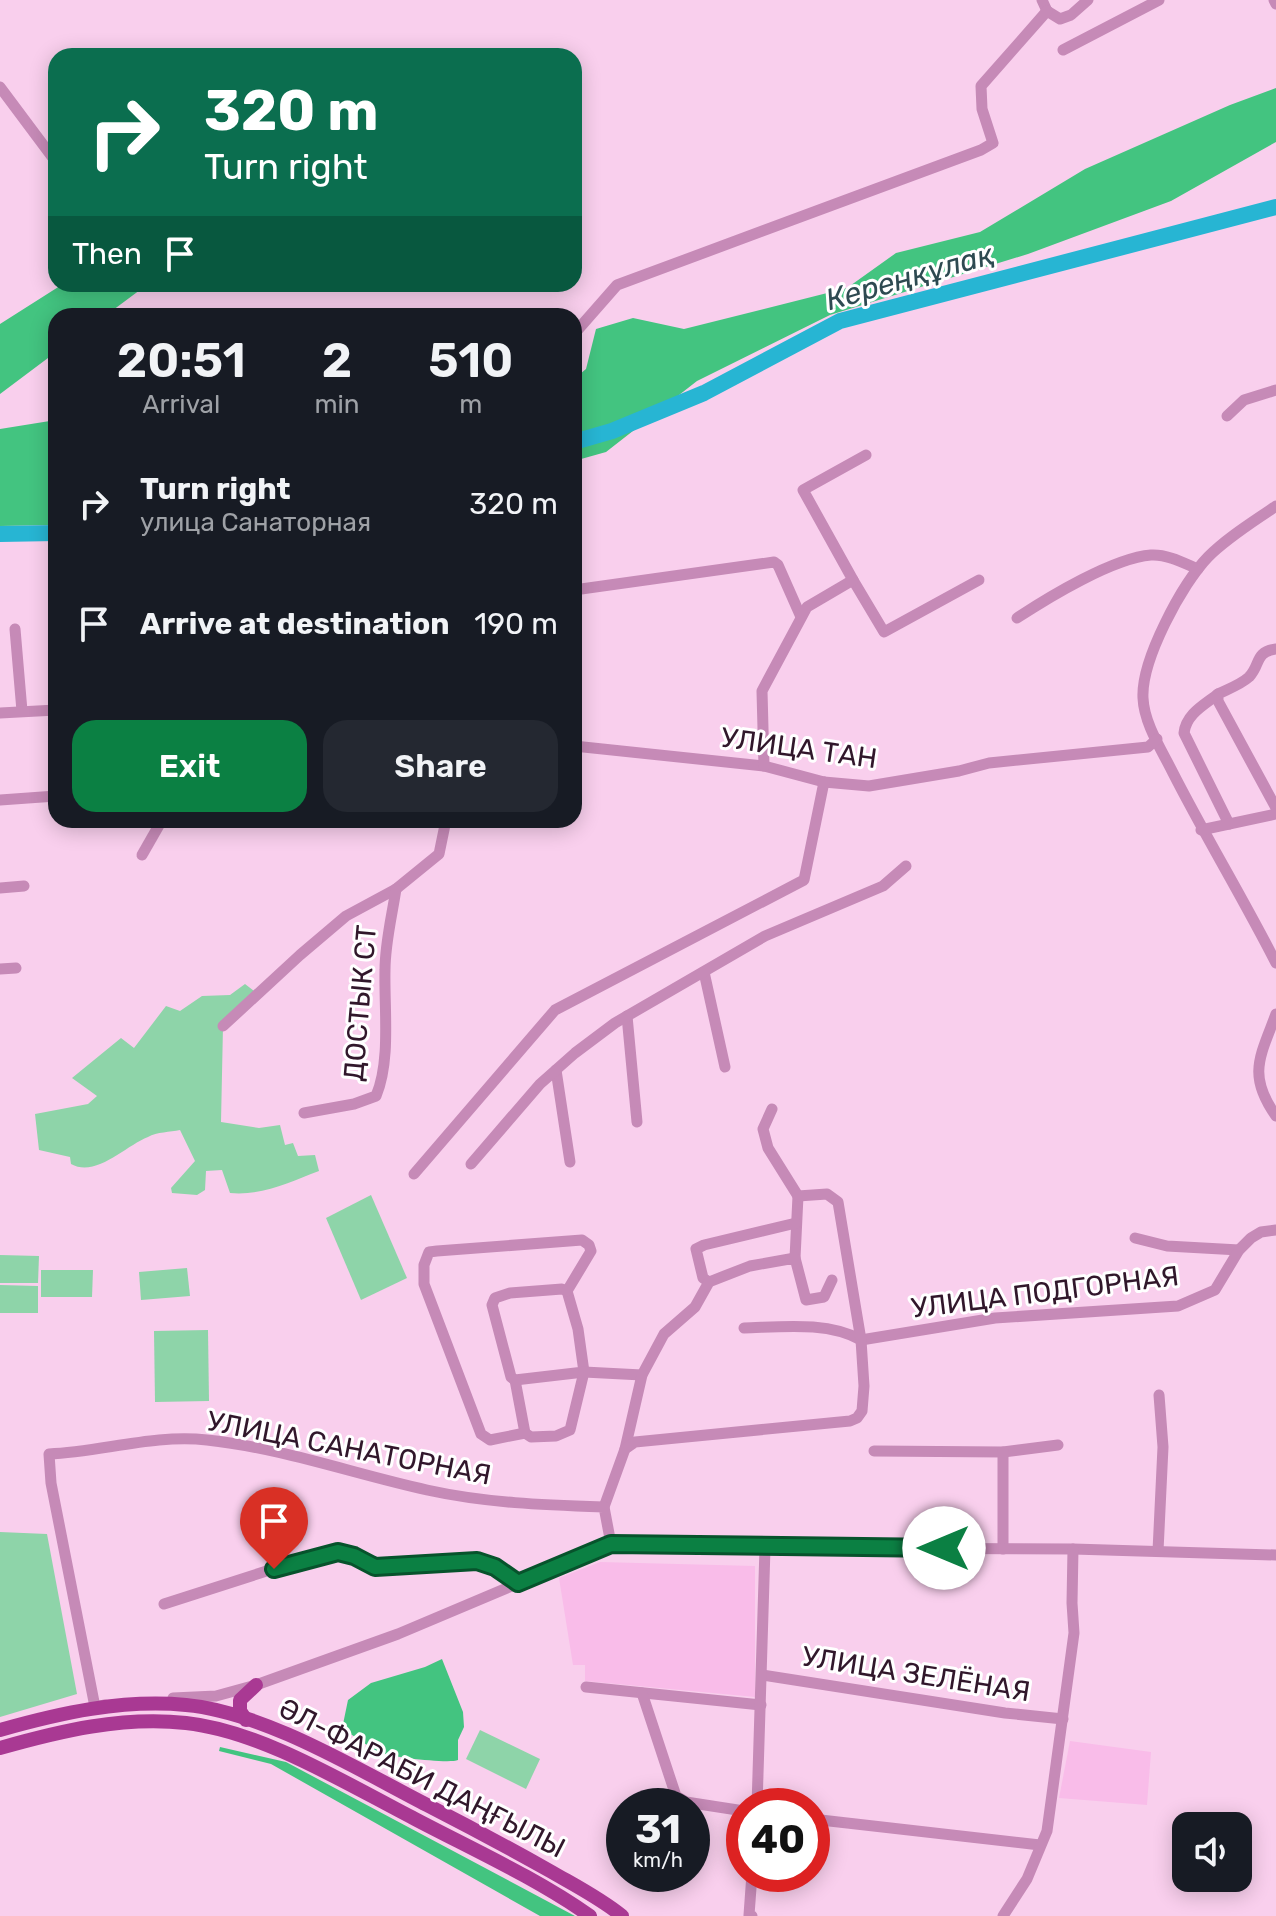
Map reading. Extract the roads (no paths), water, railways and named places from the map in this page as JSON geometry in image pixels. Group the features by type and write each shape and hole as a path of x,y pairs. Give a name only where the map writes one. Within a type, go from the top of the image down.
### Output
{"main road":[{"path":"246,1720 240,1711 240,1700 256,1685"},
{"name":"ӘЛ-ФАРАБИ ДАҢҒЫЛЫ","path":"0,1730 95,1707 185,1705 246,1720 320,1751 460,1822 571,1883 622,1916"},
{"name":"ӘЛ-ФАРАБИ ДАҢҒЫЛЫ","path":"0,1748 82,1727 164,1721 200,1726 262,1745 334,1777 506,1866 590,1916"}],"street":[{"path":"582,325 617,285 993,143 982,109 981,86 1044,6 1060,19 1071,15 1088,0"},
{"path":"1063,50 1159,0"},
{"path":"0,87 48,151"},
{"path":"1227,416 1244,400 1276,390"},
{"path":"866,455 803,490 884,632 979,580"},
{"path":"1276,506 1222,545 1198,569 1158,642 1142,696 1157,739 1201,830 1276,963"},
{"path":"1017,618 1080,581 1135,558 1160,556 1198,569"},
{"path":"582,589 774,562 801,617"},
{"path":"764,766 762,691 807,607 853,580"},
{"path":"15,629 22,711"},
{"path":"1229,824 1184,733 1185,724 1218,694 1245,680 1254,671 1258,658 1268,650 1276,649"},
{"path":"1218,694 1220,708 1276,808"},
{"path":"0,713 48,710"},
{"name":"УЛИЦА ТАН","path":"582,747 764,766 824,782 887,785 989,763 1148,747 1157,739"},
{"path":"414,1174 555,1010 804,880 824,782"},
{"path":"0,800 48,797"},
{"path":"1201,830 1276,814"},
{"path":"142,855 157,828"},
{"name":"ДОСТЫК СТ","path":"223,1026 346,916 396,889 439,854 444,828"},
{"path":"471,1164 540,1084 575,1053 627,1016 765,936 883,886 906,866"},
{"path":"0,888 24,886"},
{"name":"ДОСТЫК СТ","path":"304,1113 354,1104 376,1096 381,1084 385,966 396,889"},
{"path":"0,969 16,968"},
{"path":"704,972 725,1067"},
{"path":"1276,1014 1257,1073 1258,1083 1276,1116"},
{"path":"627,1016 637,1122"},
{"path":"556,1070 570,1162"},
{"path":"772,1109 763,1129 768,1148 798,1196 795,1258 806,1300 824,1297 832,1280"},
{"path":"625,1449 635,1442 857,1418 862,1411 861,1340 838,1202 827,1194 798,1196"},
{"path":"709,1282 703,1278 696,1249 769,1227 796,1223"},
{"name":"УЛИЦА ПОДГОРНАЯ","path":"744,1328 830,1330 861,1340 995,1318 1178,1306 1215,1290 1239,1250 1251,1238 1261,1232 1276,1230"},
{"path":"1135,1238 1167,1246 1239,1250"},
{"path":"582,1240 591,1251 567,1291 578,1329 584,1372 570,1430 556,1436 531,1437 525,1433 485,1439 424,1284 424,1265 429,1252 582,1240"},
{"path":"611,1544 604,1507 625,1449 642,1375 664,1334 695,1307 709,1282 750,1266 795,1258"},
{"path":"525,1433 515,1380 511,1377 492,1305 495,1298 510,1293 567,1291"},
{"path":"515,1380 584,1372 642,1375"},
{"path":"1158,1551 1163,1447 1159,1395"},
{"name":"УЛИЦА САНАТОРНАЯ","path":"95,1707 51,1483 49,1454 168,1439 206,1440 287,1454 428,1490 494,1502 604,1507"},
{"path":"874,1451 1003,1452 1058,1445"},
{"path":"1003,1452 1003,1549"},
{"path":"95,1707 149,1698 216,1696 256,1685 398,1634 611,1544 1073,1549 1276,1555"},
{"path":"758,1788 765,1548"},
{"path":"1003,1916 1027,1879 1047,1831 1074,1633 1073,1549"},
{"path":"164,1604 301,1560 338,1552 375,1567 477,1561 495,1567 518,1583"},
{"name":"УЛИЦА ЗЕЛЁНАЯ","path":"762,1675 1005,1713 1063,1719"},
{"path":"586,1687 761,1705"},
{"path":"642,1693 676,1796 686,1802 726,1808"},
{"path":"830,1821 1040,1845"},
{"path":"751,1892 749,1915 752,1916"}],"waterway":[{"name":"Кереңқұлақ","path":"582,440 612,431 704,393 840,321 1276,207"},
{"name":"Кереңқұлақ","path":"0,534 48,533"}]}
